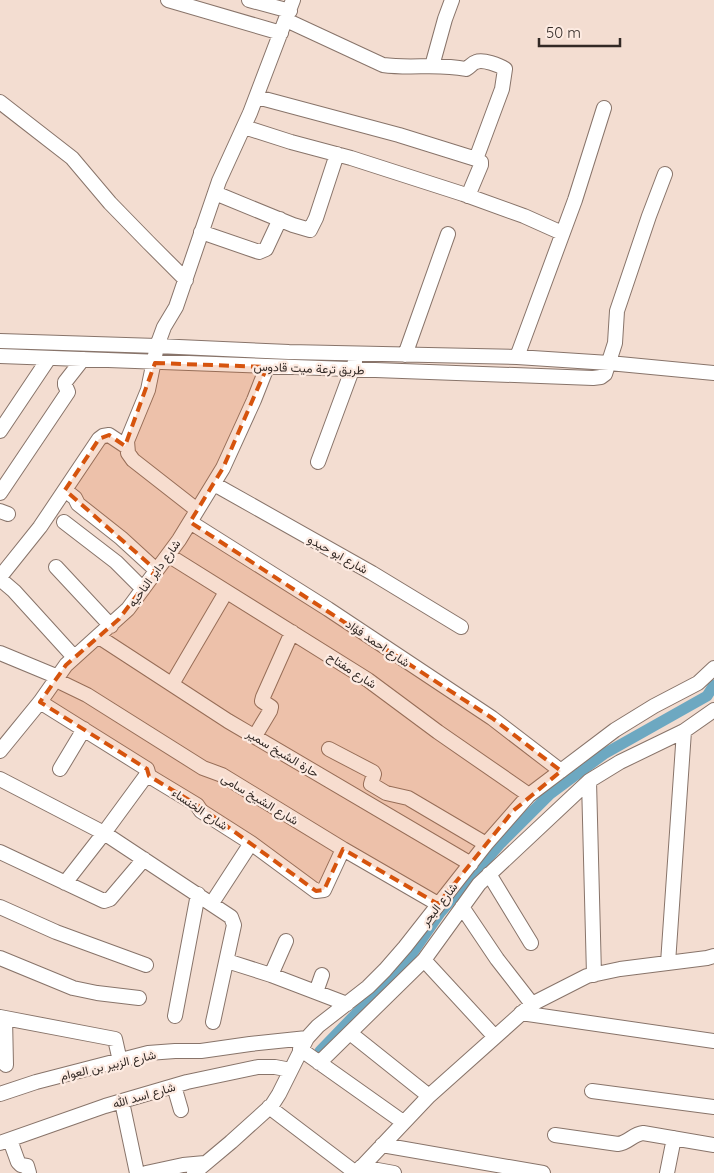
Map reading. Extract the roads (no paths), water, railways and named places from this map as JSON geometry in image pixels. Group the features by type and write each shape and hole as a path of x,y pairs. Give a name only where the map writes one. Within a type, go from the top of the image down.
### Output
{"street":[{"path":"168,0 287,16"},
{"path":"249,0 287,16 384,65 396,67 446,65 466,69 475,62 482,61 501,66 505,69 502,89 476,159"},
{"path":"432,66 452,0"},
{"path":"127,447 132,426 148,390 158,346 186,280 216,192 257,97 287,16"},
{"path":"257,97 399,135 476,159 481,163 468,196"},
{"path":"0,102 72,158 135,229 186,280"},
{"path":"517,357 575,200 604,108"},
{"path":"244,127 337,154 468,196 524,216 562,233"},
{"path":"216,192 310,230 316,218 337,154"},
{"path":"609,363 615,343 617,311 665,174"},
{"path":"201,232 259,252 266,249 280,219"},
{"path":"405,355 448,234"},
{"name":"طريق ترعة ميت قادوس","path":"0,341 289,352 517,357 714,373"},
{"path":"287,367 289,352"},
{"path":"318,462 358,354"},
{"name":"طريق ترعة ميت قادوس","path":"0,356 592,378 602,377 609,363"},
{"path":"0,431 49,358"},
{"path":"0,493 68,392 65,382 83,360"},
{"name":"شارع داير الناحيه","path":"2,746 40,702 66,665 128,609 168,555 214,484 243,427 267,367"},
{"path":"74,657 0,578 40,527 102,436 109,435 127,447"},
{"name":"شارع احمد فؤاد","path":"127,447 128,453 133,460 194,516 328,609 492,718 561,771"},
{"name":"شارع ابو حيدو","path":"214,484 372,573 461,627"},
{"path":"65,490 75,498 78,504 121,538 156,570"},
{"path":"64,522 116,562 143,589"},
{"name":"شارع مفتاح","path":"168,555 368,680 438,732 529,795"},
{"path":"56,567 111,626"},
{"path":"172,684 226,592"},
{"path":"255,736 270,711 271,707 263,702 263,698 292,632"},
{"name":"حارة الشيخ سمير","path":"99,637 255,736 471,864"},
{"name":"شارع الشيخ سامى","path":"0,653 57,678 87,695 203,768 222,774 343,849 438,904"},
{"name":"شارع البحر","path":"319,1063 350,1034 392,978 405,947 486,844 529,795 615,730 654,706 698,683 714,668"},
{"name":"شارع الخنساء","path":"40,702 147,769 149,776 197,805 201,811 251,843 316,891 324,890 343,849"},
{"name":"شارع البحر","path":"194,1173 269,1107 279,1094 304,1044 318,1026 368,987 392,978 424,960 446,932 462,907 489,874 589,781 620,762 684,731 714,710"},
{"path":"60,769 84,730"},
{"path":"668,963 684,731"},
{"path":"329,749 373,772 370,783 377,788 390,794 408,798 486,844"},
{"path":"65,883 148,773"},
{"path":"0,779 104,833 228,914 233,921 227,961 213,1022"},
{"path":"589,781 594,975"},
{"path":"212,903 251,843"},
{"path":"0,852 101,900 107,900 144,859"},
{"path":"489,874 531,943"},
{"path":"175,1016 198,894"},
{"path":"0,907 56,932 146,965"},
{"path":"462,907 527,1008 714,1041"},
{"path":"271,975 286,941"},
{"path":"358,1171 429,1096 527,1008 587,976 620,969 714,956"},
{"path":"0,958 73,988 139,998"},
{"path":"424,960 495,1037"},
{"path":"227,961 271,975 347,1004"},
{"path":"316,992 322,975"},
{"path":"6,1065 2,1017 113,1039 120,1061"},
{"path":"350,1034 429,1096"},
{"name":"شارع الزبير بن العوام","path":"0,1094 36,1082 148,1053 201,1051 250,1044 304,1044"},
{"path":"304,1044 319,1063 403,1122"},
{"name":"شارع اسد الله","path":"5,1141 174,1086 252,1068 269,1067 291,1070"},
{"path":"174,1086 181,1110"},
{"path":"592,1091 714,1107"},
{"path":"122,1102 137,1173"},
{"path":"269,1107 358,1171 394,1173"},
{"path":"555,1135 618,1144 639,1134 714,1145"},
{"path":"667,1173 674,1138"},
{"path":"5,1141 18,1162 21,1165 27,1166 29,1173"},
{"path":"382,1145 543,1173"},
{"path":"146,1173 183,1165 205,1163"}],"waterway":[{"path":"320,1051 407,961 440,913 501,843 550,794 604,754 707,696 714,685"}]}
